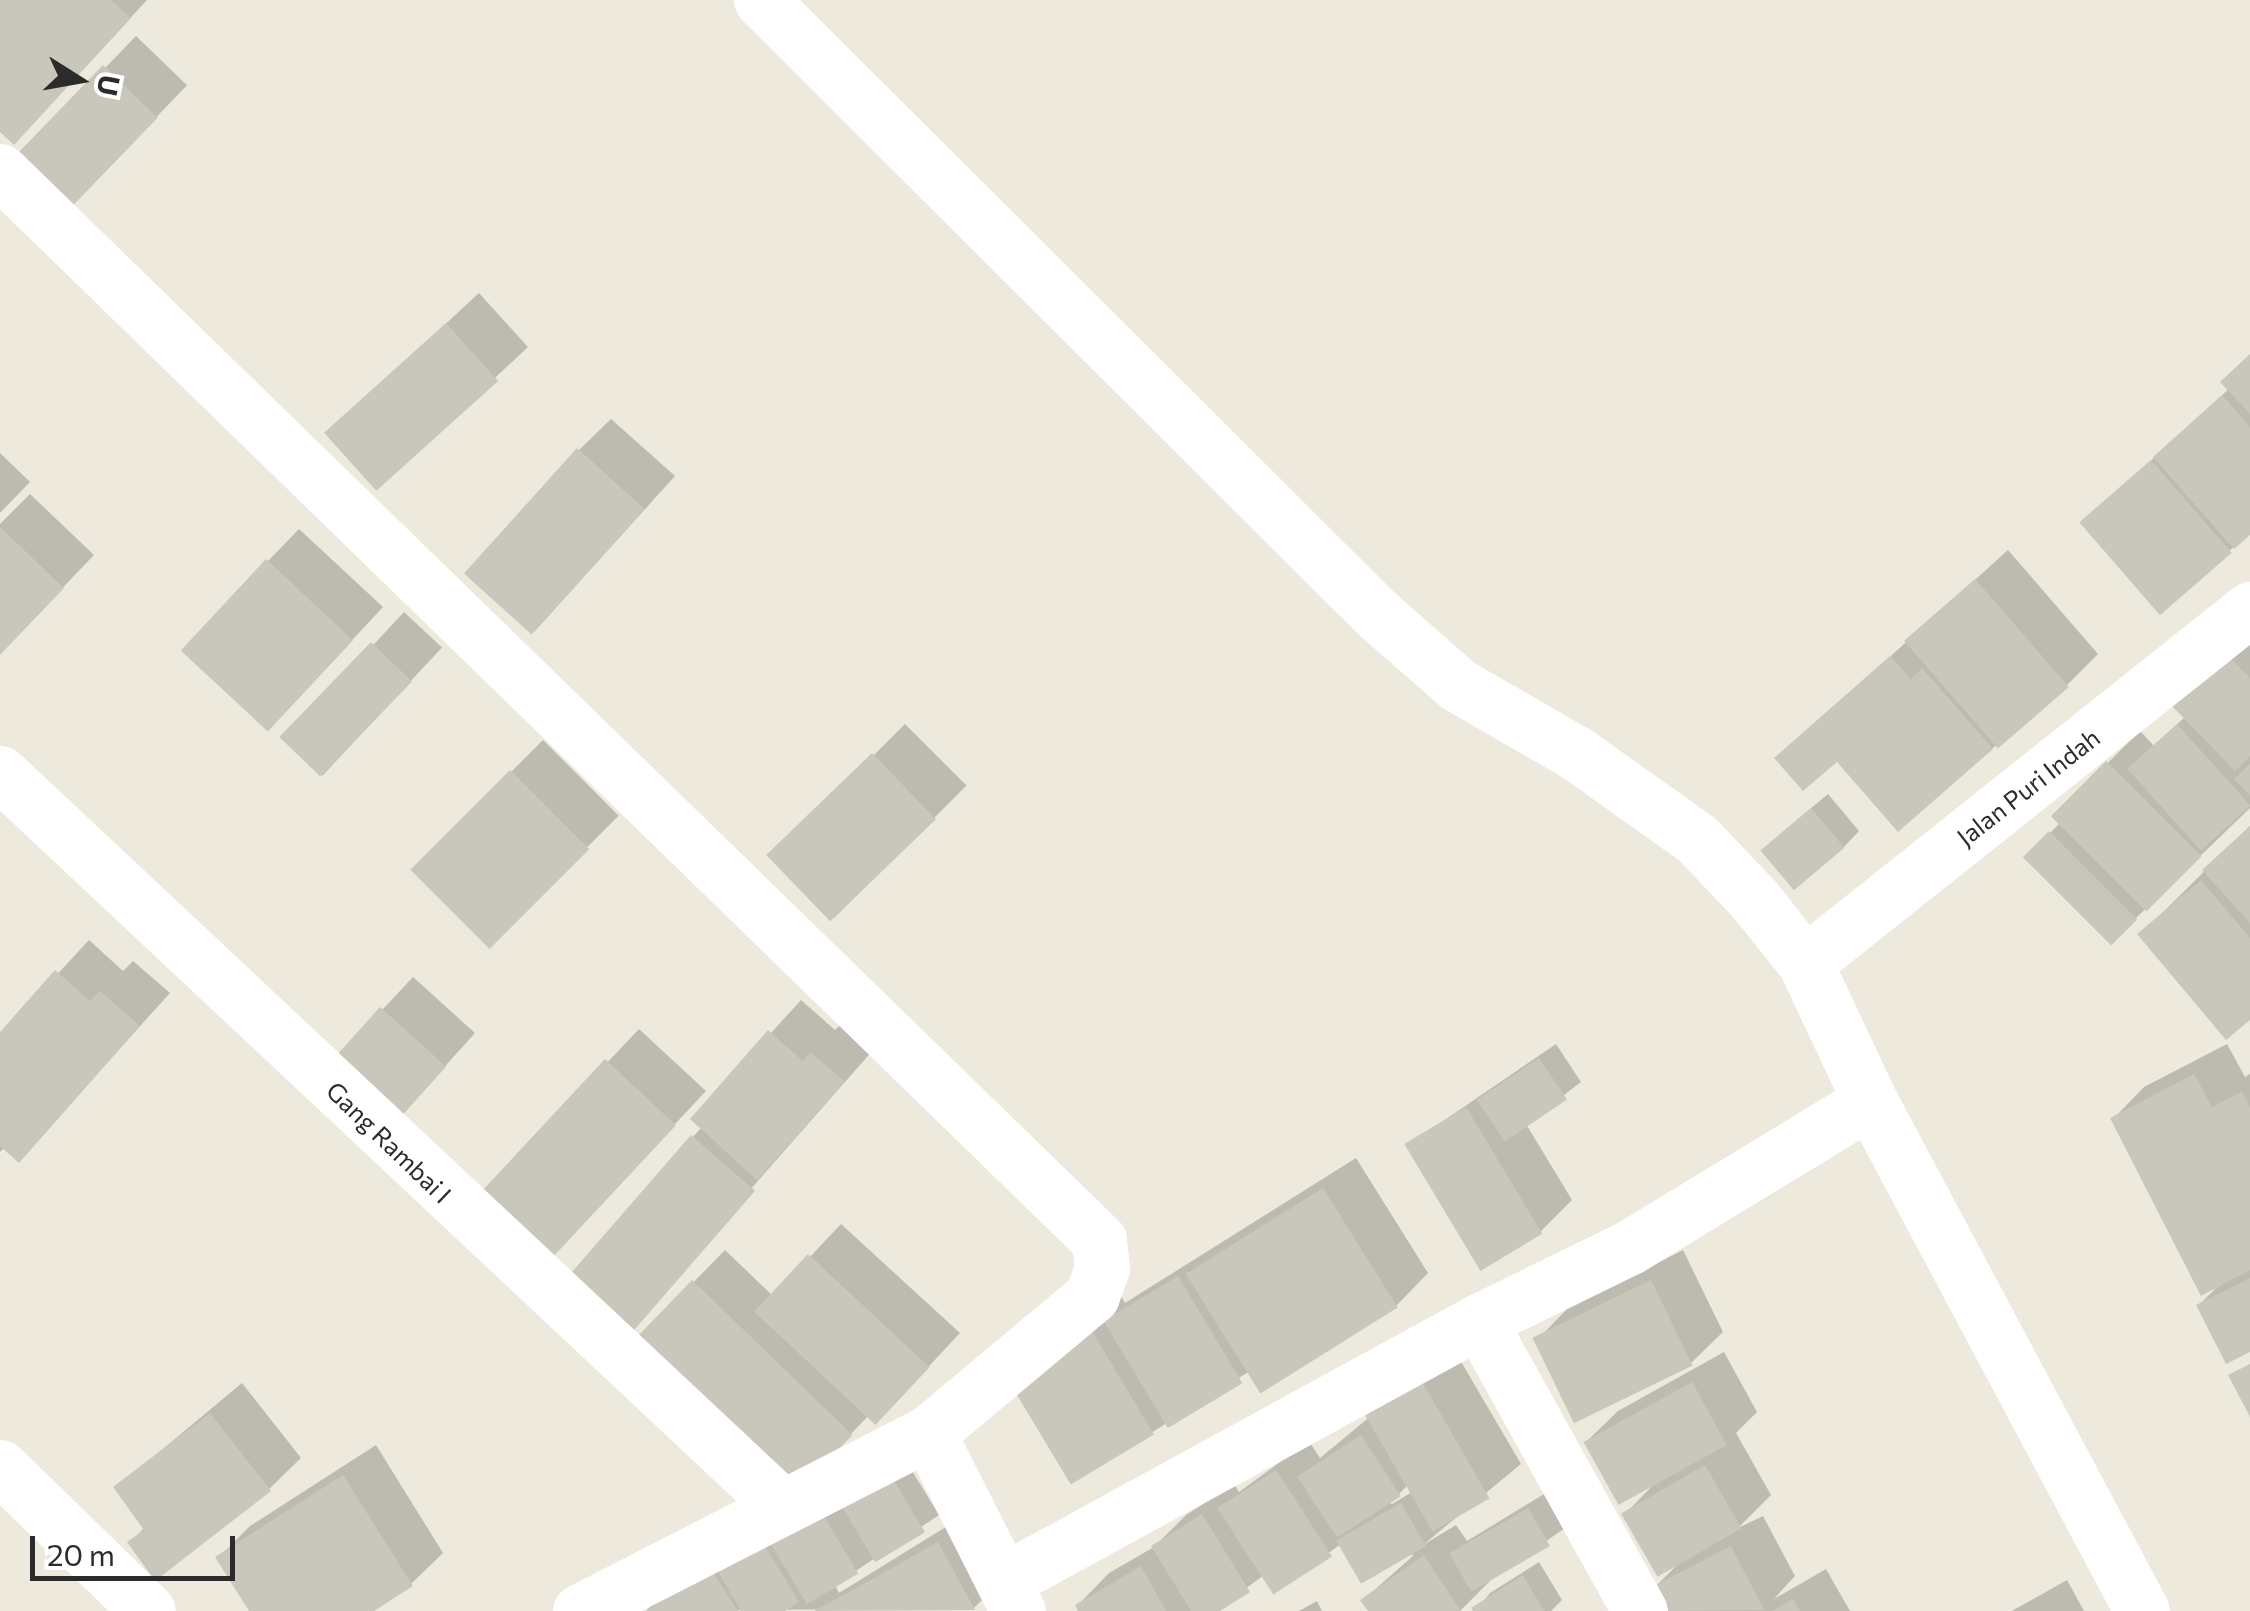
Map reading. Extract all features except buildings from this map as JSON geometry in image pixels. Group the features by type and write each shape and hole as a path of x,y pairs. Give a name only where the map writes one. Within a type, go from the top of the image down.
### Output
{"street":[{"path":"760,0 1376,613 1458,685 1576,753 1697,839 1805,962 1870,1101 2142,1611"},
{"path":"0,171 1099,1240 1102,1268 1092,1296 928,1433 587,1610"},
{"name":"Jalan Puri Indah","path":"1805,962 2250,609"},
{"name":"Gang Rambai I","path":"0,772 782,1506"},
{"path":"928,1433 1011,1596 1478,1322 1630,1248 1870,1101"},
{"path":"1478,1322 1640,1611"},
{"path":"0,1467 148,1611"}]}
